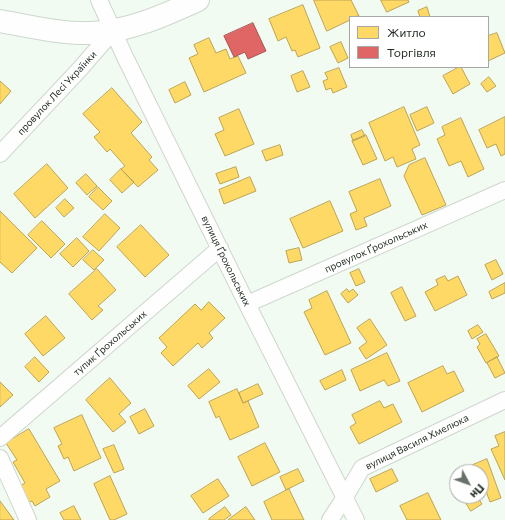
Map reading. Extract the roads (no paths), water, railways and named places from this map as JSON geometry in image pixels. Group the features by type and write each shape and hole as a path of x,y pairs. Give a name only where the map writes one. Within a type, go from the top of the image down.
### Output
{"main road":[{"path":"0,21 46,29 90,33 112,30 142,23 198,0"}],"street":[{"name":"вулиця Ґрохольських","path":"99,0 112,30 247,304 356,520"},
{"name":"провулок Лесі Українки","path":"0,154 79,70 112,30"},
{"name":"провулок Ґрохольських","path":"247,304 505,190"},
{"name":"тупик Ґрохольських","path":"0,438 220,248"},
{"name":"вулиця Василя Хмелюка","path":"330,520 362,468 505,400"},
{"path":"0,458 28,520"}]}
